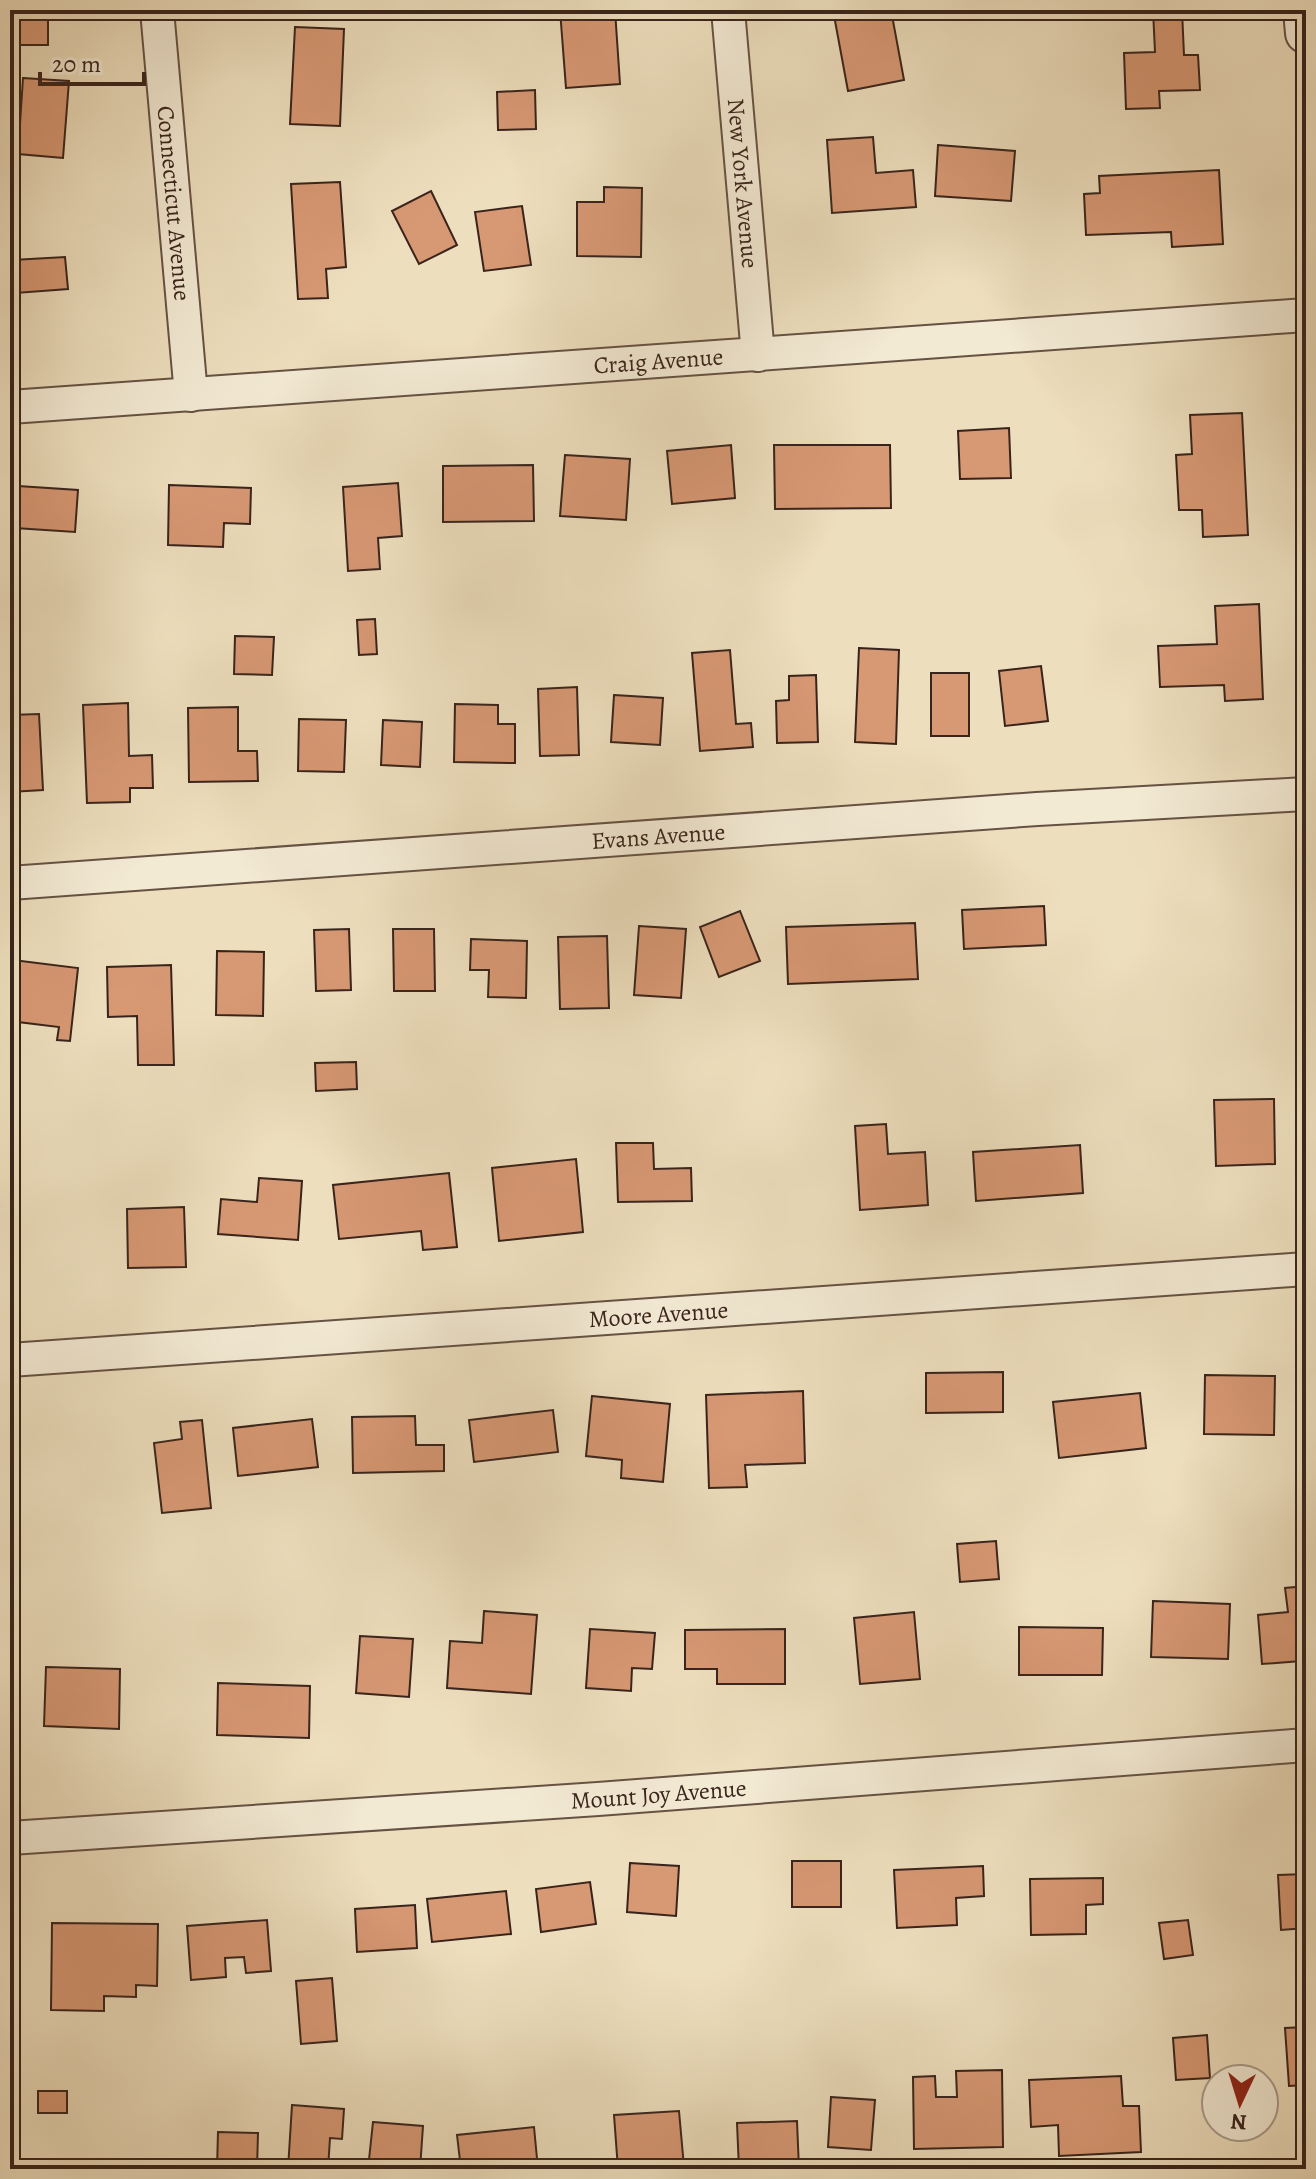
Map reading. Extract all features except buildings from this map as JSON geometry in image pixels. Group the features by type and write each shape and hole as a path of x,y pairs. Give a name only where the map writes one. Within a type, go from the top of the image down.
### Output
{"street":[{"name":"Connecticut Avenue","path":"157,10 191,395"},
{"name":"New York Avenue","path":"728,10 758,355"},
{"path":"1304,10 1306,33"},
{"name":"Craig Avenue","path":"10,407 1306,315"},
{"name":"Evans Avenue","path":"10,883 1037,809 1306,794"},
{"name":"Moore Avenue","path":"10,1360 1306,1269"},
{"name":"Mount Joy Avenue","path":"10,1838 598,1799 1306,1745"}]}
